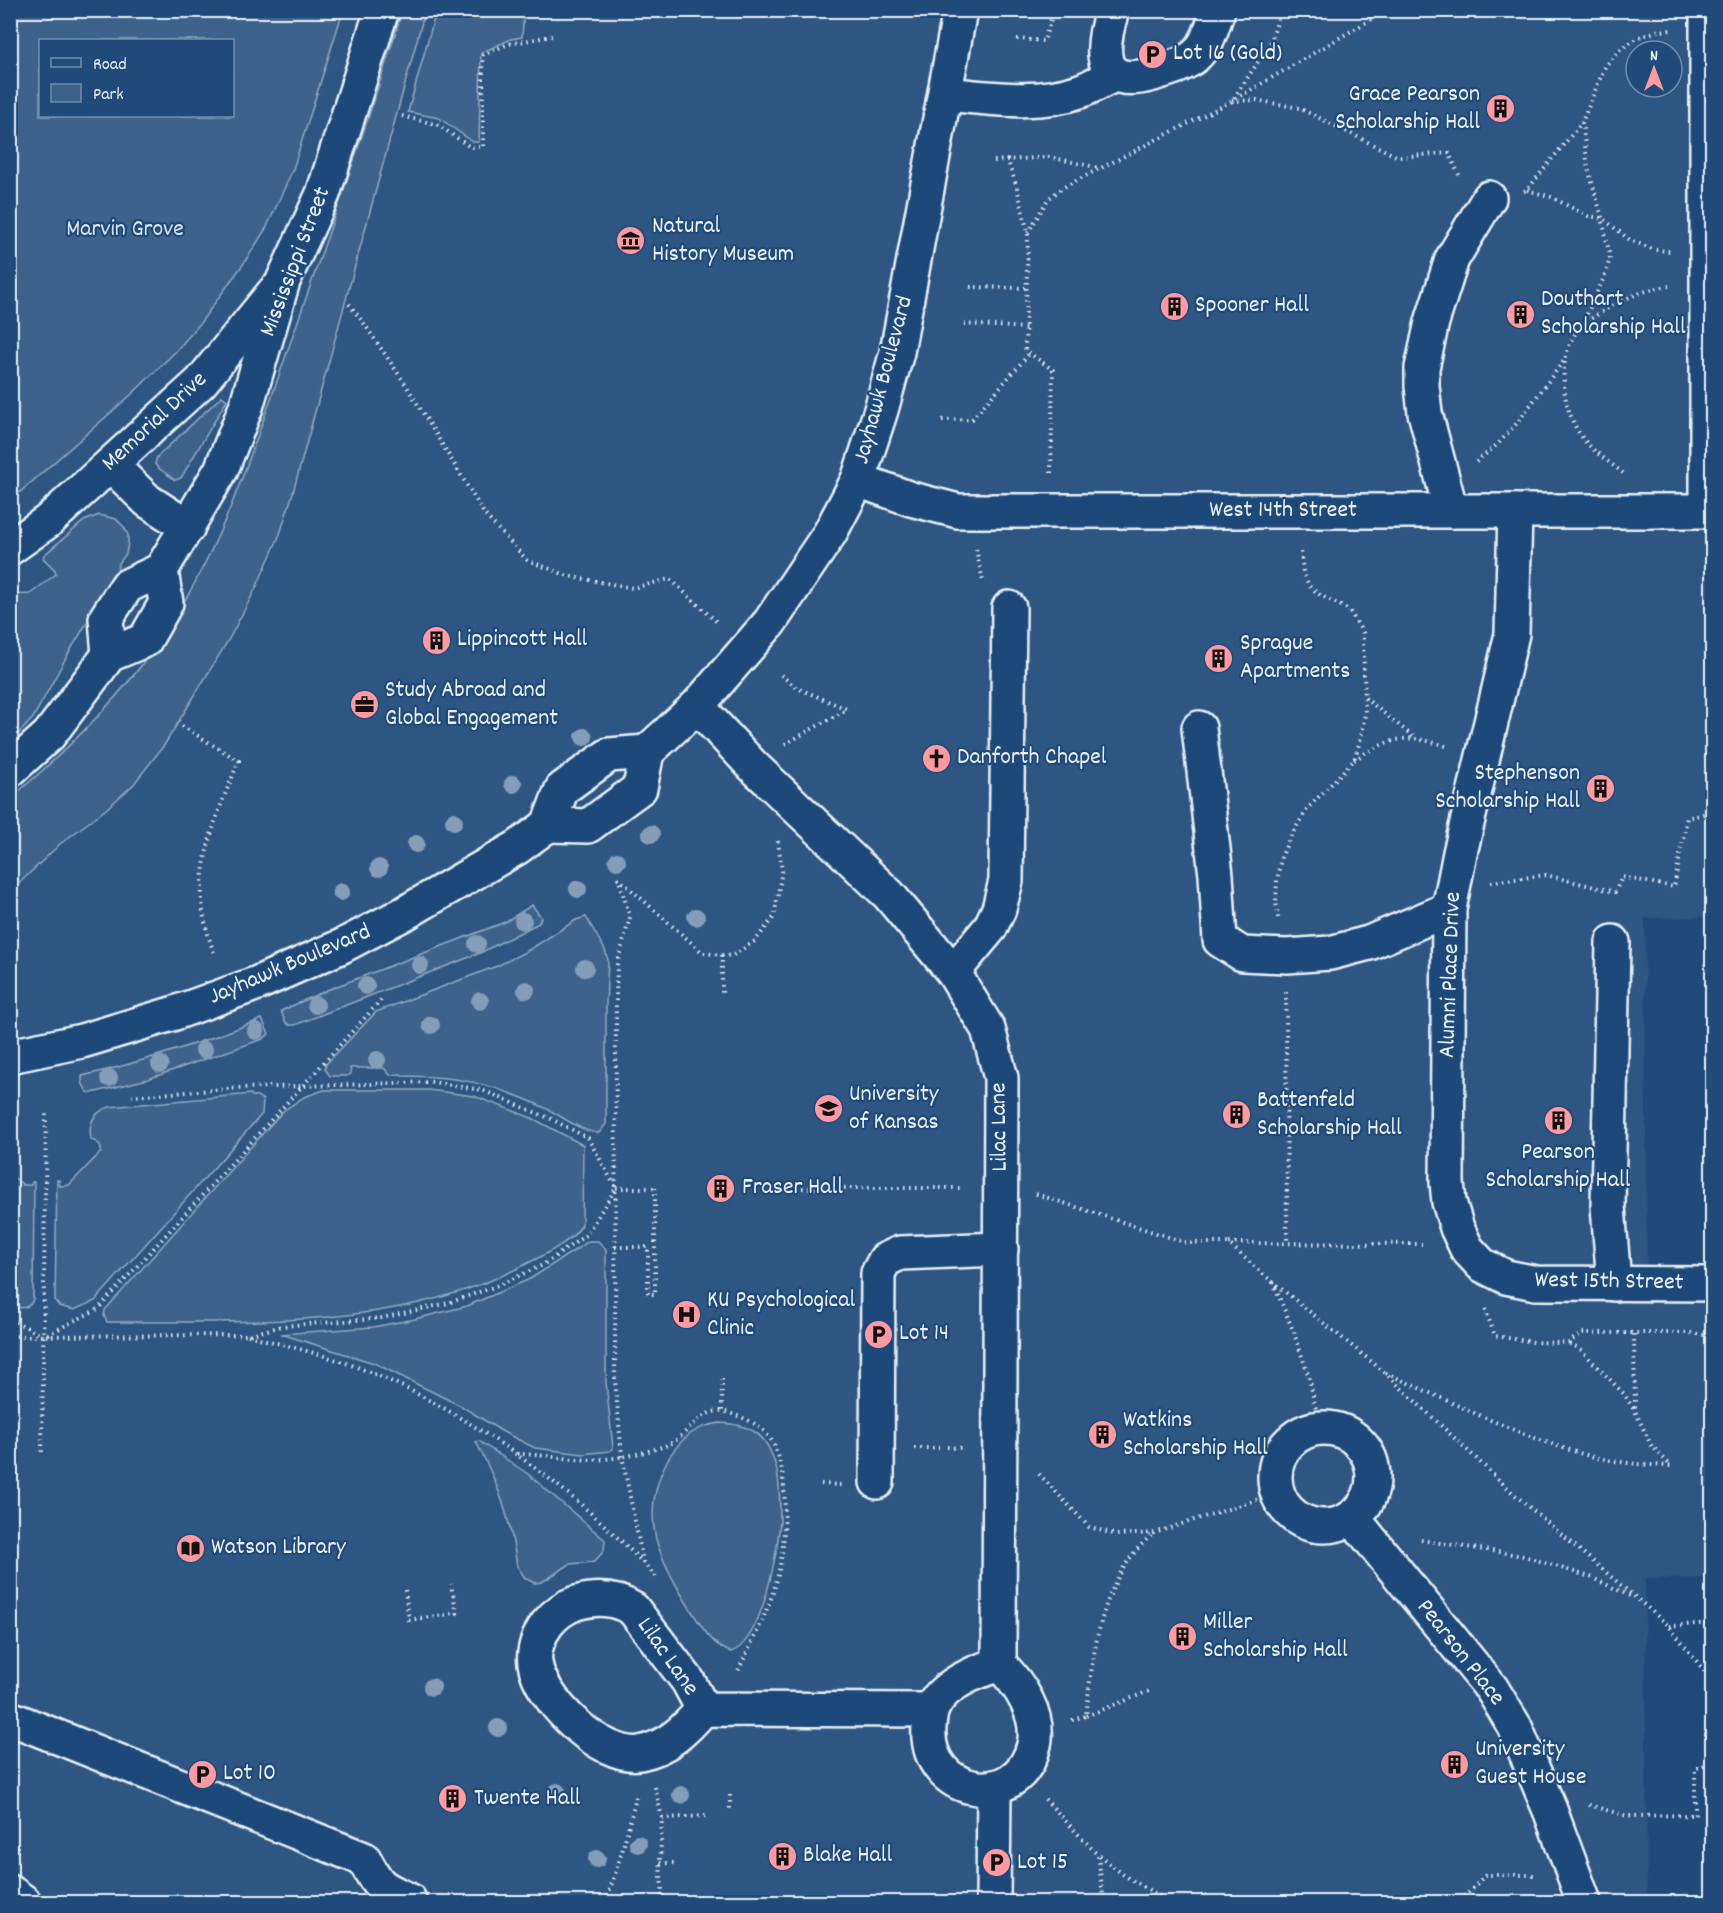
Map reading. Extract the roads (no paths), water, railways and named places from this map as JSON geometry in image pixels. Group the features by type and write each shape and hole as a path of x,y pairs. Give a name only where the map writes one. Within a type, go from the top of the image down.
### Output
{"street":[{"name":"Mississippi Street","path":"161,570 220,470 246,407 283,281 322,194 382,10"},
{"name":"Jayhawk Boulevard","path":"647,752 697,706 770,622 830,533 858,480 897,352 960,10"},
{"path":"1112,10 1103,49 1109,68 1114,75 1124,78 1141,77 1181,65 1196,55 1207,41 1218,10"},
{"path":"1707,10 1710,511"},
{"path":"945,94 1018,100 1055,98 1082,91 1114,75"},
{"path":"1451,511 1425,413 1422,368 1432,321 1452,258 1489,198"},
{"name":"Memorial Drive","path":"10,548 48,521 201,382 283,281"},
{"path":"111,465 148,501 188,527"},
{"name":"West 14th Street","path":"858,480 911,499 958,511 1710,511"},
{"name":"Alumni Place Drive","path":"1506,1277 1482,1265 1467,1249 1457,1228 1449,1202 1447,1182 1449,909 1512,634 1515,511"},
{"path":"10,770 49,735 109,655 145,640 166,603 161,570 127,586 106,618 109,655"},
{"path":"953,972 990,928 999,909 1006,880 1009,608"},
{"name":"Lilac Lane","path":"697,706 753,766 889,895 953,972 988,1029 1001,1078 999,1664"},
{"path":"1199,728 1216,875 1220,940 1242,954 1287,956 1330,953 1369,943 1449,909"},
{"path":"647,752 640,788 615,807 588,826 548,825 562,789 609,755 647,752"},
{"name":"Jayhawk Boulevard","path":"10,1056 93,1038 175,1013 258,983 342,946 405,913 518,847 548,825"},
{"path":"1613,942 1608,1206 1614,1284"},
{"path":"877,1482 878,1273 885,1260 900,1252 1001,1249"},
{"name":"West 15th Street","path":"1506,1277 1536,1283 1713,1284"},
{"path":"1320,1428 1340,1430 1354,1437 1365,1448 1374,1478 1359,1526 1320,1526 1303,1522 1289,1512 1278,1493 1275,1482 1276,1465 1282,1450 1294,1437 1320,1428"},
{"name":"Pearson Place","path":"1359,1526 1492,1689 1515,1727 1579,1888"},
{"name":"Lilac Lane","path":"703,1709 688,1681 647,1627 633,1609 621,1602 604,1599 567,1606 553,1616 543,1629 536,1646 535,1662 539,1677 555,1702 584,1733 604,1746 621,1752 638,1753 654,1749 672,1740 703,1709 930,1710"},
{"path":"999,1664 1014,1678 1025,1698 1033,1720 1035,1738 1031,1757 1022,1771 1010,1781 978,1789 962,1785 947,1777 937,1764 930,1749 930,1710 942,1694 974,1673 999,1664"},
{"path":"10,1718 364,1858 373,1877 383,1889 410,1900"},
{"path":"993,1902 996,1786"},
{"path":"10,1892 24,1902"}],"place":[{"name":"Lot 16 (Gold)","path":"1152,54"},
{"name":"Grace Pearson Scholarship Hall","path":"1501,109"},
{"name":"Natural History Museum","path":"631,241"},
{"name":"Spooner Hall","path":"1174,306"},
{"name":"Douthart Scholarship Hall","path":"1520,314"},
{"name":"Lippincott Hall","path":"436,640"},
{"name":"Sprague Apartments","path":"1219,658"},
{"name":"Study Abroad and Global Engagement","path":"364,705"},
{"name":"Danforth Chapel","path":"936,758"},
{"name":"Stephenson Scholarship Hall","path":"1601,788"},
{"name":"University of Kansas","path":"828,1109"},
{"name":"Battenfeld Scholarship Hall","path":"1236,1115"},
{"name":"Pearson Scholarship Hall","path":"1558,1120"},
{"name":"Fraser Hall","path":"721,1188"},
{"name":"KU Psychological Clinic","path":"686,1315"},
{"name":"Lot 14","path":"878,1334"},
{"name":"Watkins Scholarship Hall","path":"1102,1435"},
{"name":"Watson Library","path":"190,1548"},
{"name":"Miller Scholarship Hall","path":"1182,1637"},
{"name":"University Guest House","path":"1454,1764"},
{"name":"Lot 10","path":"202,1774"},
{"name":"Twente Hall","path":"453,1799"},
{"name":"Blake Hall","path":"782,1856"},
{"name":"Lot 15","path":"996,1863"}],"park label":[{"name":"Marvin Grove","path":"125,230"}]}
